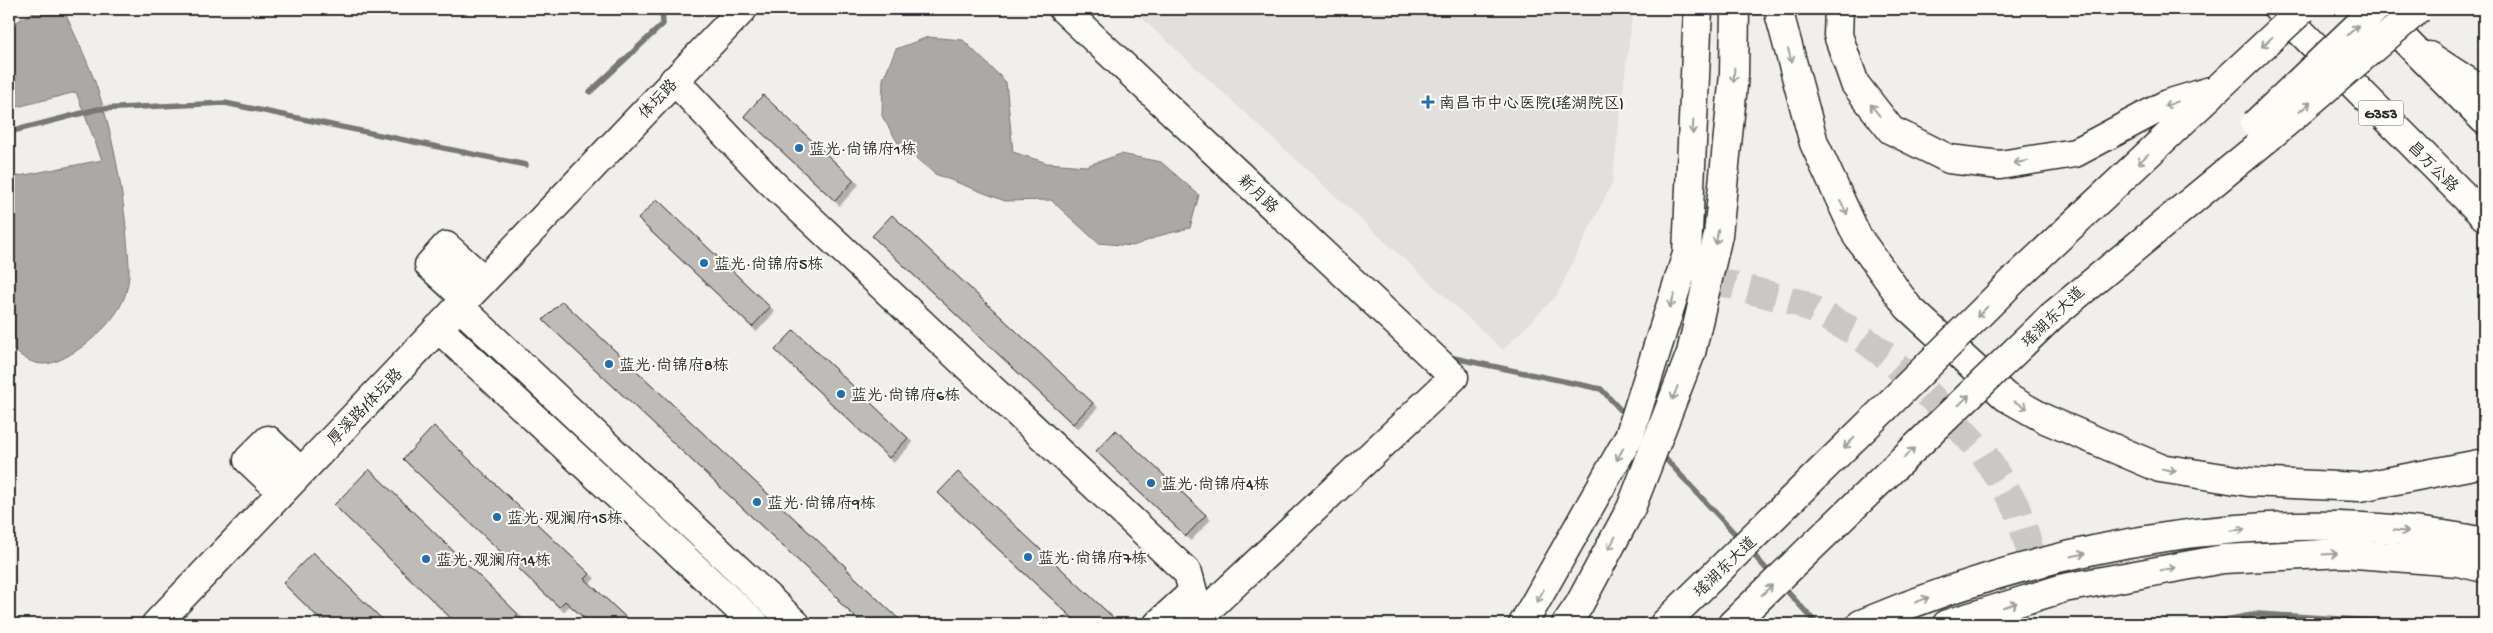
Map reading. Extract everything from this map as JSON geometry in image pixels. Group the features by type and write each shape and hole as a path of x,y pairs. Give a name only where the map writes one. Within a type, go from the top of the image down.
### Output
{"main road":[{"name":"体坛路","path":"572,187 743,9"},
{"name":"新月路","path":"1063,9 1454,377 1192,624"},
{"path":"1523,624 1629,437 1687,254 1698,9"},
{"path":"1566,624 1579,605 1631,508 1691,353 1718,235 1734,85 1735,9"},
{"path":"1778,9 1814,143 1857,236 1908,307 2006,397 2045,419 2160,468 2249,482 2360,487 2484,463"},
{"path":"1839,9 1838,35 1855,84 1891,130 1949,159 2000,165 2075,153 2167,104 2217,89"},
{"name":"昌万公路","path":"2278,9 2484,216"},
{"name":"瑶湖东大道","path":"1664,624 2016,278 2303,9"},
{"path":"2261,131 2375,9 2484,120"},
{"path":"2261,131 2419,9"},
{"path":"2408,43 2484,92"},
{"path":"674,80 771,182 1188,573 1193,592 1158,624"},
{"name":"瑶湖东大道","path":"1732,624 2053,315 2261,131"},
{"name":"厚溪路/体坛路","path":"156,624 572,187"},
{"path":"1687,254 1708,279"},
{"path":"470,295 796,624"},
{"path":"438,328 755,624"},
{"path":"282,492 248,460 268,440 301,472"},
{"path":"1860,624 1957,587 2053,560 2146,540 2269,528 2356,526 2454,536 2484,542"},
{"path":"1947,624 2064,588 2223,559 2343,553 2458,562 2484,568"},
{"path":"183,596 188,624"}],"shaded area":[{"path":"32,9 63,9 91,73 107,119 116,159 123,200 129,264 129,276 124,298 114,316 100,332 76,351 48,364 41,364 26,359 9,346 9,243 12,242 9,227 9,178 102,160 76,92 9,109 9,26 34,12"},
{"name":"南昌市中心医院(瑶湖院区)","path":"1132,9 1633,9 1612,183 1557,295 1503,350"},
{"path":"928,37 963,40 1006,82 1013,152 1047,163 1086,166 1121,154 1161,162 1199,195 1190,228 1162,235 1133,246 1098,243 1051,200 1005,201 935,174 898,143 882,116 883,79 896,49"}],"building":[{"name":"蓝光·尚锦府1栋","path":"763,95 854,180 835,201 744,116"},
{"name":"蓝光·尚锦府5栋","path":"657,199 770,307 752,327 638,219"},
{"path":"892,215 1093,403 1073,424 872,236"},
{"path":"562,301 846,567 904,624 863,624 838,601 839,599 543,320"},
{"name":"蓝光·尚锦府6栋","path":"794,330 908,438 889,458 775,350"},
{"name":"蓝光·观澜府15栋","path":"434,426 590,574 585,579 633,624 591,624 565,601 559,607 403,459"},
{"name":"蓝光·尚锦府4栋","path":"1116,430 1206,515 1186,536 1096,451"},
{"name":"蓝光·观澜府14栋","path":"369,469 518,614 508,624 457,624 334,505"},
{"name":"蓝光·尚锦府7栋","path":"958,472 1120,624 1079,624 938,493"},
{"path":"313,552 387,624 325,624 283,583"}],"waterway":[{"path":"590,92 663,24 662,9"},
{"path":"9,132 98,109 225,103 526,165"},
{"path":"1454,358 1601,389 1628,418"},
{"path":"1663,456 1737,536"},
{"path":"1753,554 1769,572"},
{"path":"1785,589 1817,624"},
{"path":"2202,624 2258,614 2422,624"}],"tunnel":[{"path":"1708,279 1800,303 1853,331 1886,356 1931,397 1984,454 2018,510 2043,595"}],"place":[{"name":"南昌市中心医院(瑶湖院区)","path":"1428,102"},
{"name":"蓝光·尚锦府1栋","path":"799,148"},
{"name":"蓝光·尚锦府5栋","path":"704,263"},
{"name":"蓝光·尚锦府8栋","path":"609,364"},
{"name":"蓝光·尚锦府6栋","path":"841,394"},
{"name":"蓝光·尚锦府4栋","path":"1151,483"},
{"name":"蓝光·尚锦府9栋","path":"757,502"},
{"name":"蓝光·观澜府15栋","path":"497,517"},
{"name":"蓝光·尚锦府7栋","path":"1028,557"},
{"name":"蓝光·观澜府14栋","path":"426,559"}]}
